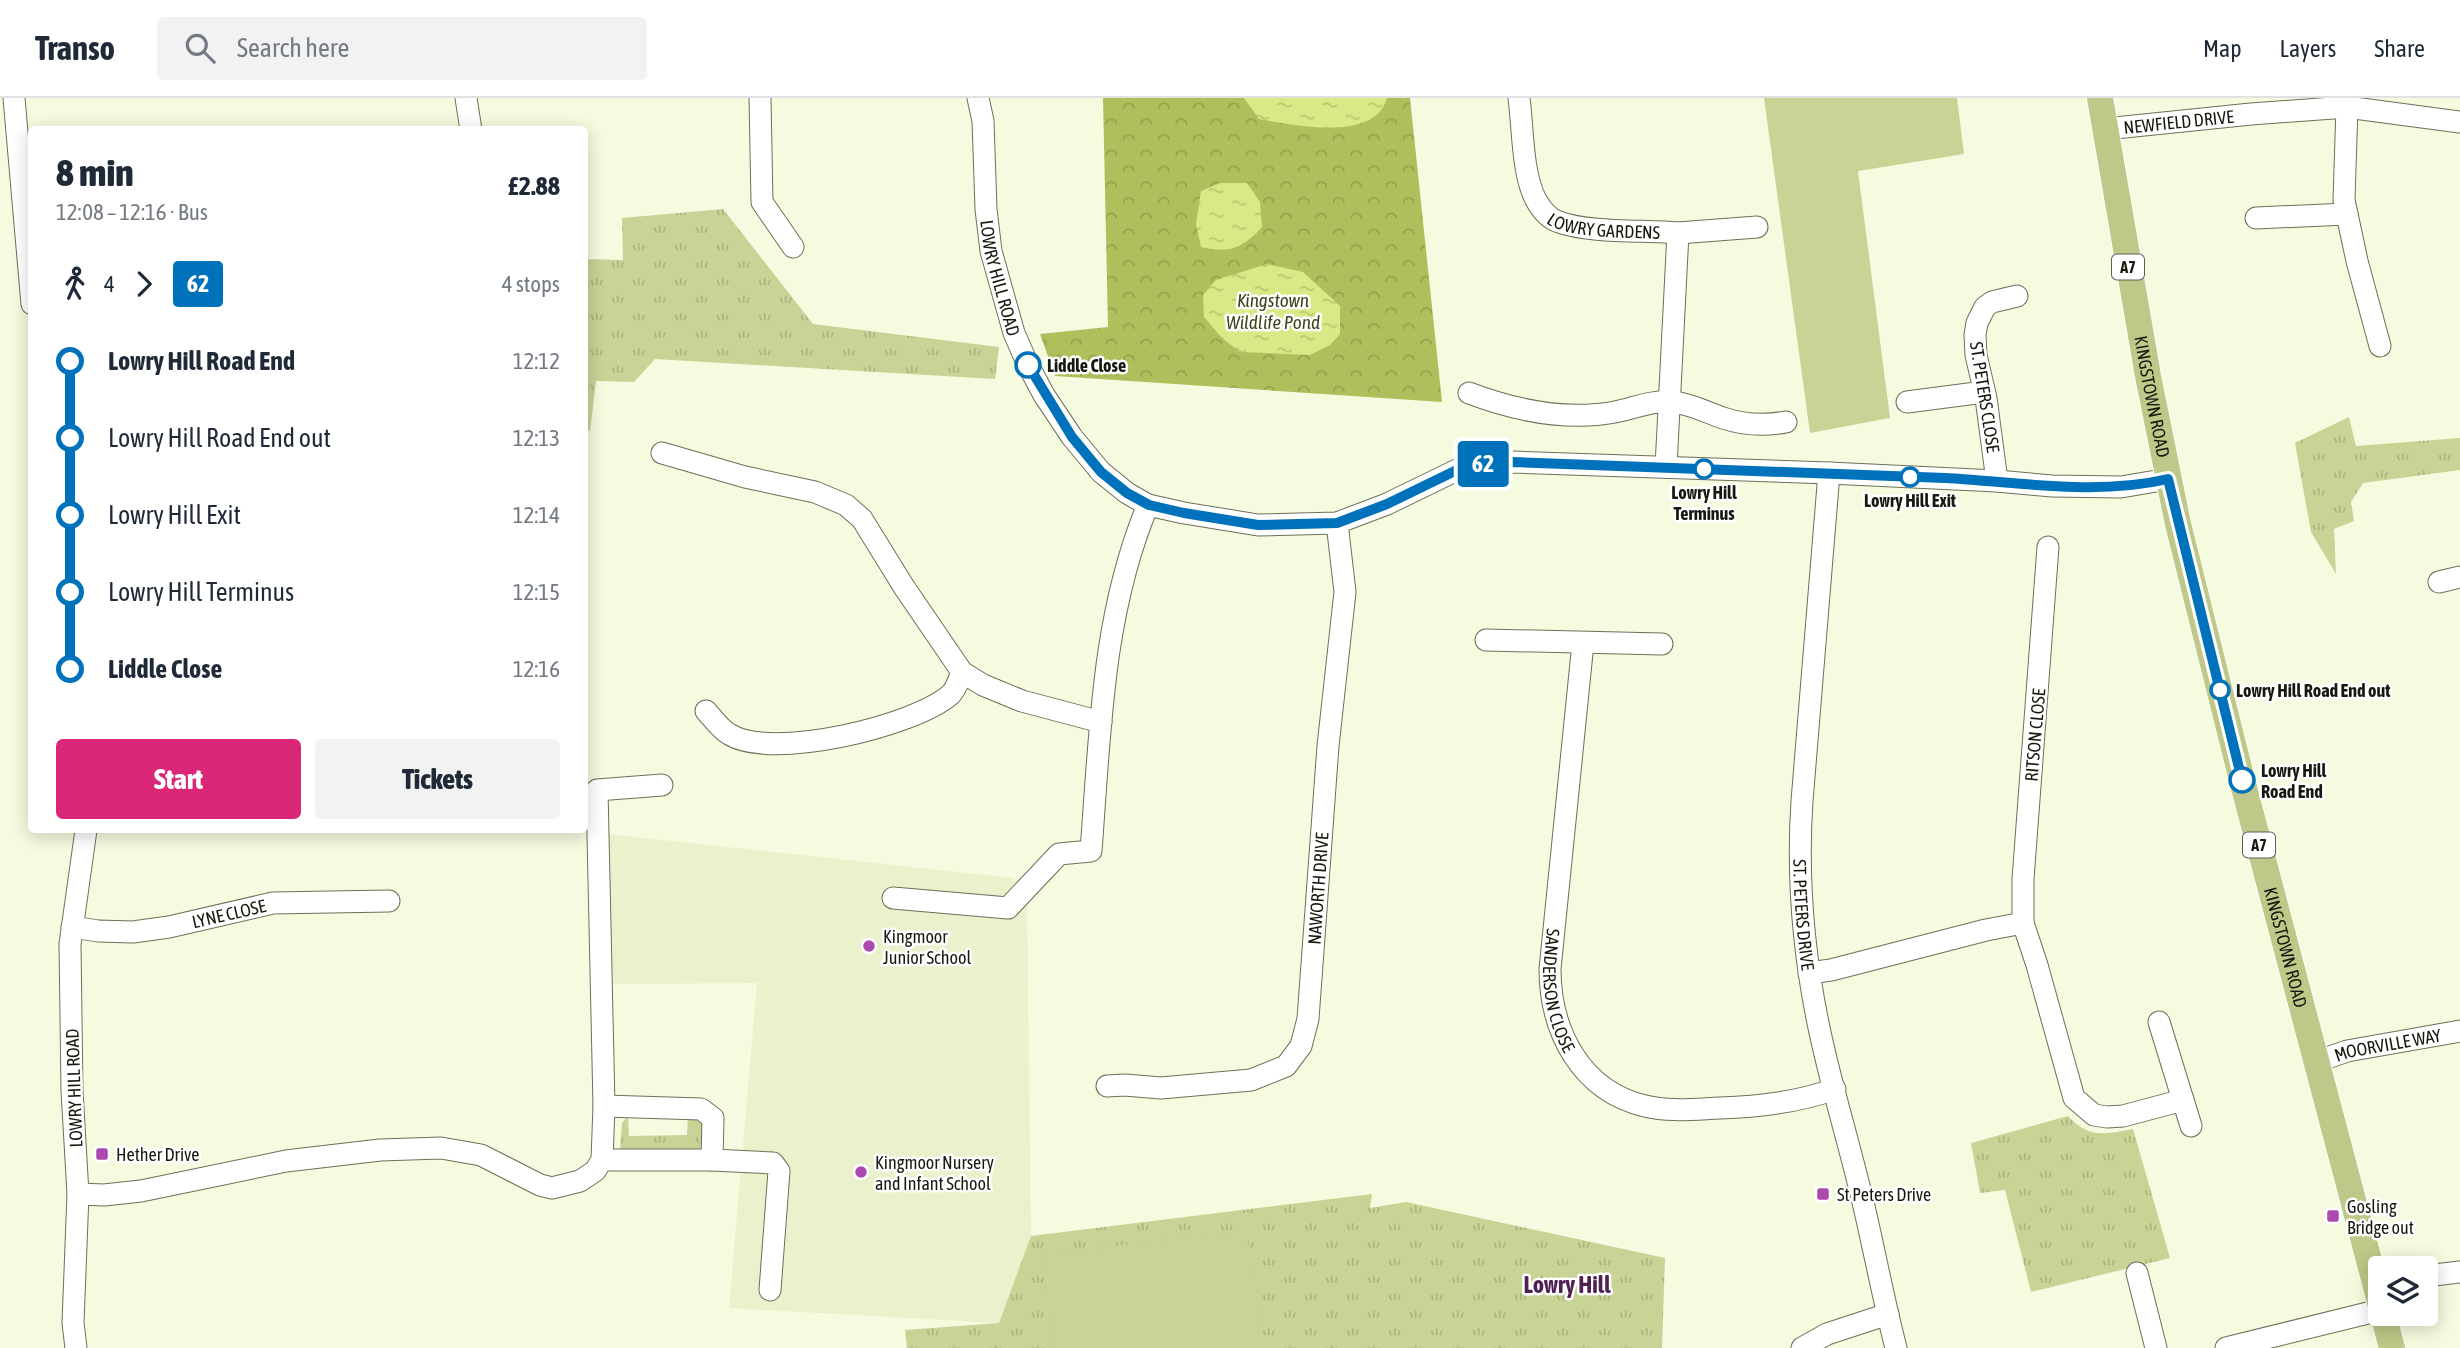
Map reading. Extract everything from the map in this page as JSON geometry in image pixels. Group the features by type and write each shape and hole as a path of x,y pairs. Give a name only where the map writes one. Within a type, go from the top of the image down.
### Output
{"main road":[{"name":"KINGSTOWN ROAD","path":"2100,98 2168,479 2243,784 2369,1256"},
{"path":"2386,1326 2392,1348"}],"street":[{"path":"13,98 28,261"},
{"path":"466,98 470,126"},
{"path":"760,98 762,202 793,247"},
{"name":"LOWRY HILL ROAD","path":"978,98 984,121 986,209 991,251 1001,293 1018,344 1044,395 1072,437 1101,472 1127,493 1149,505 1258,525 1337,523 1387,504 1459,469 1513,462 1829,473 2052,486 2121,487 2168,479"},
{"name":"LOWRY GARDENS","path":"1519,98 1528,175 1535,199 1547,216 1559,222 1583,227 1678,233 1666,467"},
{"name":"NEWFIELD DRIVE","path":"2105,129 2251,106 2347,107 2460,122"},
{"path":"2347,107 2344,200 2380,346"},
{"path":"2256,218 2347,214"},
{"path":"1678,233 1757,227"},
{"name":"ST. PETERS CLOSE","path":"1997,481 1976,355 1977,323 1985,307 1992,302 2017,296"},
{"path":"1907,402 1984,392"},
{"path":"1469,393 1495,403 1544,413 1614,412 1650,402 1668,402 1688,404 1725,419 1763,426 1786,422"},
{"path":"662,453 745,477 815,492 846,505 862,519 962,672 983,685 1021,701 1101,722"},
{"name":"ST. PETERS DRIVE","path":"1829,473 1799,846 1800,888 1809,973 1818,1025 1896,1348"},
{"path":"893,898 1008,908 1059,854 1091,851 1112,623 1134,540 1149,505"},
{"name":"NAWORTH DRIVE","path":"1107,1086 1161,1088 1251,1080 1286,1066 1301,1046 1308,1019 1328,746 1345,592 1337,523"},
{"name":"RITSON CLOSE","path":"2048,547 2023,880 2023,923 2074,1098 2094,1115 2107,1117 2123,1116 2183,1100"},
{"path":"1486,640 1662,644"},
{"name":"SANDERSON CLOSE","path":"1583,643 1550,969 1550,991 1556,1022 1569,1049 1579,1064 1600,1084 1624,1100 1647,1107 1679,1110 1756,1107 1817,1095 1835,1088"},
{"path":"711,724 747,741 805,743 840,737 886,724 930,707 952,694 962,672"},
{"path":"78,1194 104,1195 141,1191 248,1167 380,1150 440,1148 481,1155 540,1185 552,1188 580,1181 595,1171 602,1160 604,1106 597,790 662,785"},
{"name":"LOWRY HILL ROAD","path":"76,1348 73,1323 78,1194 72,1091 70,944 86,833"},
{"name":"LYNE CLOSE","path":"72,927 133,932 169,927 273,903 389,901"},
{"path":"1809,973 2023,923"},
{"path":"2159,1022 2191,1125"},
{"name":"MOORVILLE WAY","path":"2316,1062 2347,1051 2460,1031"},
{"path":"604,1106 659,1112 701,1109 713,1118 712,1160"},
{"path":"602,1160 773,1163 779,1171 770,1290"},
{"path":"2438,1275 2460,1272"},
{"path":"2137,1273 2156,1348"},
{"path":"2226,1348 2368,1313"},
{"path":"1802,1348 1827,1334 1888,1314"}],"shaded area":[{"path":"607,834 1013,878 1027,897 1031,1236 999,1323 729,1308 757,983 608,984"}],"green space":[{"path":"1103,98 1410,98 1442,402 1055,376 1040,334 1108,327"},
{"path":"1764,98 1957,98 1964,154 1858,171 1890,418 1810,433"},
{"path":"723,209 813,324 999,347 995,379 655,359 634,382 596,381 588,431 588,259 623,260 622,218"},
{"path":"2349,417 2356,446 2460,438 2460,470 2363,483 2351,502 2354,521 2334,529 2336,574 2311,532 2295,443"},
{"path":"628,1116 629,1136 687,1135 688,1116 703,1123 707,1135 701,1148 689,1154 620,1150 622,1123"},
{"path":"2068,1116 2090,1132 2106,1133 2133,1129 2170,1258 2031,1292 2005,1190 1980,1193 1971,1143"},
{"path":"1372,1194 1370,1208 1406,1202 1665,1258 1662,1348 907,1348 905,1330 999,1323 1031,1236"},
{"path":"1246,1230 1265,1348 1053,1348 1041,1255"}],"water":[{"path":"1244,98 1387,98 1379,112 1367,121 1331,128 1259,119"},
{"path":"1220,183 1247,183 1260,202 1262,227 1242,244 1220,250 1201,247 1196,224 1201,191"},
{"name":"Kingstown Wildlife Pond","path":"1267,264 1303,272 1340,306 1340,334 1330,345 1310,355 1240,352 1222,338 1204,317 1203,295 1216,280"}],"bus line":[{"name":"62","path":"1028,365 1072,437 1101,472 1127,493 1149,505 1258,525 1337,523 1387,504 1459,469 1513,462 1853,474 2052,486 2121,487 2168,479 2242,780"}],"place":[{"name":"Liddle Close","path":"1028,365"},
{"name":"Lowry Hill Terminus","path":"1704,469"},
{"name":"Lowry Hill Exit","path":"1910,477"},
{"name":"Lowry Hill Road End out","path":"2220,690"},
{"name":"Lowry Hill Road End","path":"2242,780"},
{"name":"Kingmoor Junior School","path":"869,946"},
{"name":"Hether Drive","path":"102,1154"},
{"name":"Kingmoor Nursery and Infant School","path":"861,1172"},
{"name":"St Peters Drive","path":"1823,1194"},
{"name":"Gosling Bridge out","path":"2333,1216"}],"district":[{"name":"Lowry Hill","path":"1567,1284"}]}
